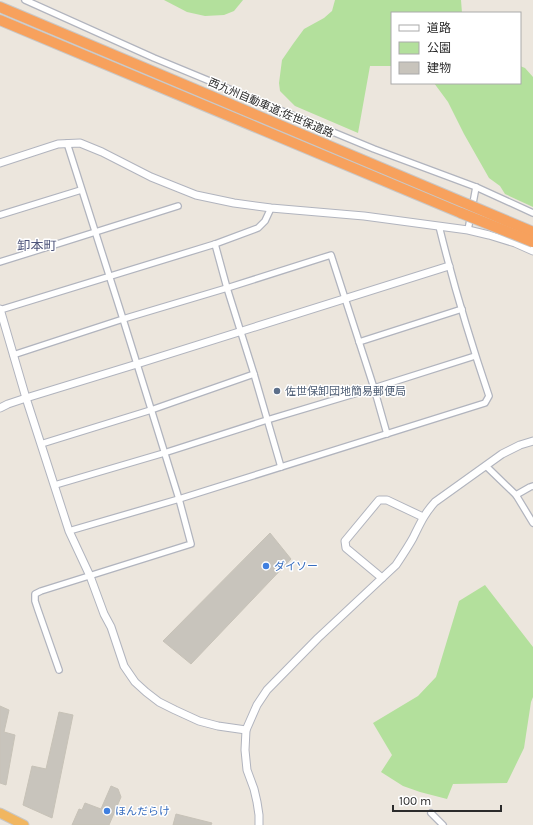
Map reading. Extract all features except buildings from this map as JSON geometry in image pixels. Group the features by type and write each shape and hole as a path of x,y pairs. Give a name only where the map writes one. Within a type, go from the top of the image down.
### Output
{"highway":[{"name":"西九州自動車道;佐世保道路","path":"0,7 533,232"},
{"path":"0,20 533,242"},
{"path":"0,813 24,825"}],"street":[{"path":"25,0 161,61 374,149 476,187 533,213"},
{"path":"0,163 58,144 80,143 102,152 151,177 196,195 234,204 364,216 468,230 515,243 533,251"},
{"path":"59,670 35,601 35,594 192,544 123,319 67,144"},
{"path":"468,230 476,187"},
{"path":"0,215 81,190"},
{"path":"0,262 178,206"},
{"path":"246,730 218,726 199,721 159,702 134,682 124,666 90,576 69,531 26,398 0,310 215,244 258,228 265,221 271,208"},
{"path":"69,531 179,500 485,403 489,396 449,266 439,226"},
{"path":"215,244 281,467"},
{"path":"13,355 123,319 331,255 374,388 387,434"},
{"path":"0,408 26,398 449,266"},
{"path":"359,342 462,309"},
{"path":"55,485 164,453 476,356"},
{"path":"41,444 151,410 254,374"},
{"path":"259,825 259,814 254,788 247,770 245,740 246,730 256,705 267,690 318,638 396,565 404,554 423,517 435,502 512,448 533,441"},
{"path":"486,466 516,495 533,523"},
{"path":"516,495 533,486"},
{"path":"382,578 346,548 345,541 380,500 387,500 423,517"},
{"path":"431,813 443,825"}],"green space":[{"path":"164,0 243,0 234,11 224,15 205,16 187,12"},
{"path":"335,0 461,0 462,12 391,12 391,66 370,66 358,133 295,106 280,91 279,83 282,60 304,29 324,18 332,11"},
{"path":"521,66 525,68 533,77 533,207 505,194 500,186 489,178 448,102 435,84 521,84"},
{"path":"485,585 533,647 533,697 524,748 507,783 453,784 447,799 403,786 381,772 392,755 373,723 418,696 436,677 459,601"}],"place":[{"name":"佐世保卸団地簡易郵便局","path":"277,391"},
{"name":"ダイソー","path":"266,566"},
{"name":"ほんだらけ","path":"107,811"}],"district":[{"name":"卸本町","path":"37,245"}]}
